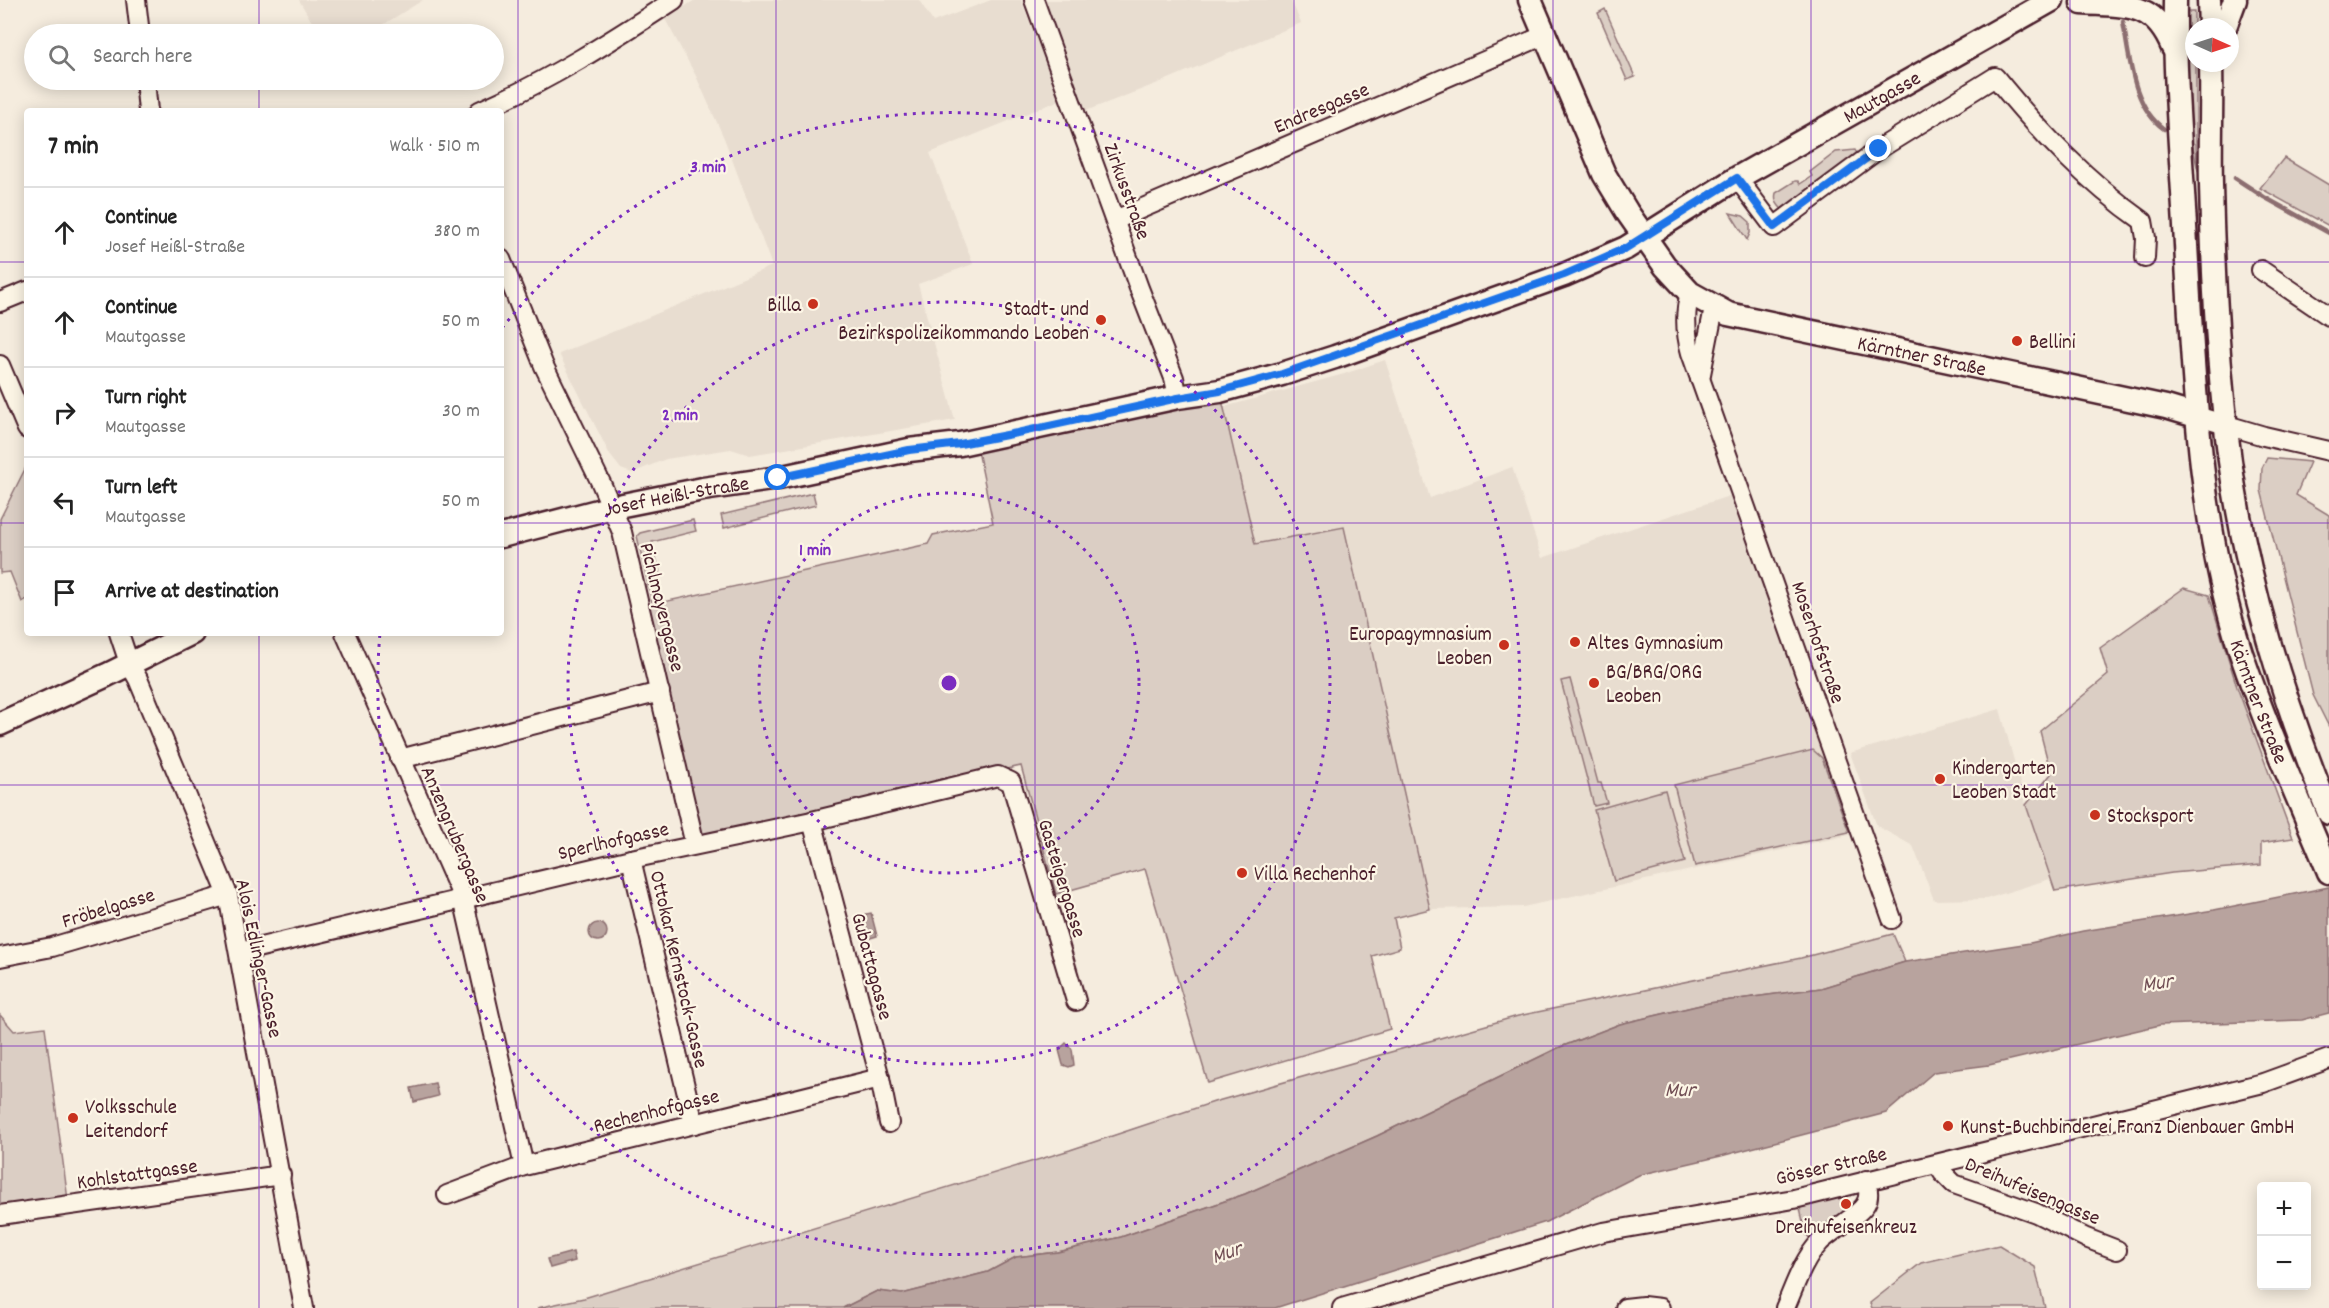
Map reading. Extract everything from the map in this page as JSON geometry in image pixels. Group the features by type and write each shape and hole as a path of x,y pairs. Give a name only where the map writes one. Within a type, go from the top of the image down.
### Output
{"main road":[{"path":"1530,0 1545,35"},
{"name":"Mautgasse","path":"1646,238 1737,178 2052,0"},
{"name":"Kärntner Straße","path":"2175,0 2196,416 2199,450 2217,559 2241,653 2329,872"},
{"path":"2210,0 2210,18"},
{"path":"2228,18 2235,0"},
{"name":"Mautgasse","path":"2027,16 2088,2 2136,8 2160,23 2176,55"},
{"name":"Kärntner Straße","path":"1545,35 1604,174 1627,212 1665,266 1690,293 1714,308 1736,315 2166,407 2196,416"},
{"name":"Kärntner Straße","path":"2212,72 2211,184 2215,289 2229,456 2247,560 2269,649 2289,709 2327,807"},
{"name":"Josef Heißl-Straße","path":"504,535 612,507 703,489 778,478 909,450 960,444 1220,391 1335,357 1564,275 1646,238"},
{"path":"0,724 186,636"}],"street":[{"path":"136,0 139,24"},
{"path":"486,108 524,92 567,68 674,0"},
{"name":"Zirkusstraße","path":"1034,0 1138,288 1174,378 1178,398"},
{"name":"Endresgasse","path":"1115,220 1545,35"},
{"name":"Mautgasse","path":"1737,178 1774,227 1879,149 1995,77 2036,128 2112,199 2143,221 2146,238 2145,258"},
{"path":"145,90 148,108"},
{"name":"Pichlmayergasse","path":"504,266 544,366 622,532 694,845"},
{"path":"2261,270 2329,316"},
{"path":"0,302 24,292"},
{"name":"Moserhofstraße","path":"1690,293 1685,311 1687,340 1700,381 1892,918"},
{"path":"1700,381 1714,308"},
{"path":"0,364 24,422"},
{"name":"Kärntner Straße","path":"2196,416 2264,436 2329,451"},
{"name":"Alois Edlinger-Gasse","path":"120,636 129,663 138,679 228,895 304,1308"},
{"name":"Anzengrubergasse","path":"346,636 463,898 524,1166"},
{"path":"400,759 660,692"},
{"name":"Sperlhofgasse","path":"240,952 463,898 694,845 812,821 998,776"},
{"name":"Gasteigergasse","path":"998,776 1011,782 1076,1001"},
{"name":"Gubattagasse","path":"812,821 880,1078 889,1123"},
{"name":"Ottokar Kernstock-Gasse","path":"632,859 694,1124"},
{"name":"Fröbelgasse","path":"0,957 52,947 228,895"},
{"name":"Gösser Straße","path":"1342,1308 1603,1232 1794,1199 2263,1083 2329,1059"},
{"name":"Rechenhofgasse","path":"447,1195 524,1166 880,1078"},
{"name":"Dreihufeisengasse","path":"1937,1164 1954,1184 2036,1213 2086,1238 2117,1250"},
{"name":"Kohlstattgasse","path":"0,1215 281,1175"},
{"path":"1785,1308 1807,1259 1820,1242 1866,1203 1869,1188 1866,1180"},
{"path":"1625,1308 1642,1305 1660,1308"}],"shaded area":[{"path":"299,0 423,0 384,24 313,24"},
{"path":"695,0 919,0 933,22 991,0 1021,0 1060,100 930,153 973,264 918,284 955,420 750,455 731,449 666,459 632,473 621,469 610,455 559,354 772,266 724,138 696,76 665,19"},
{"path":"1040,0 1291,0 1301,23 1083,112"},
{"path":"1605,9 1635,77 1627,80 1598,13"},
{"path":"2184,12 2194,12 2194,18 2185,18 2185,28"},
{"path":"2188,72 2196,72 2198,171 2192,143"},
{"path":"1855,150 1859,157 1784,211 1778,205 1776,193 1795,181 1800,184 1812,176 1810,172 1836,152"},
{"path":"2284,158 2329,185 2329,226 2260,188"},
{"path":"1730,213 1743,216 1750,222 1750,233 1747,240"},
{"name":"BG/BRG/ORG Leoben","path":"1385,360 1430,498 1512,467 1542,558 1735,494 1863,832 1523,907 1430,909 1344,527 1255,544 1224,407 1344,374"},
{"path":"1220,391 1255,544 1344,527 1430,909 1394,918 1400,948 1372,956 1390,1029 1208,1083 1145,869 1056,894 1021,766 700,836 645,606 928,544 933,535 993,523 976,441"},
{"path":"2267,458 2310,462 2296,495 2329,515 2329,727 2313,695 2261,490 2262,468"},
{"path":"24,471 24,601 22,602 10,572 0,573 0,519"},
{"path":"813,493 816,505 724,528 721,515"},
{"path":"693,520 696,531 652,542 660,574 653,576 659,601 652,602 637,536 640,533"},
{"path":"2184,588 2209,595 2237,687 2293,838 2261,843 2261,865 2172,873 2055,891 2026,805 2051,774 2040,731 2108,675 2100,648"},
{"path":"1570,679 1598,783 1601,783 1607,803 1594,806 1561,681"},
{"name":"Kindergarten Leoben Stadt","path":"2000,709 2026,805 2050,879 1986,899 1934,900 1913,846 1877,826 1850,753"},
{"path":"1813,750 1822,758 1849,832 1695,866 1674,785"},
{"path":"1665,790 1685,862 1614,881 1594,810"},
{"path":"1893,934 1905,962 1821,988 1709,1003 1620,1024 1558,1048 1377,1136 1245,1194 1121,1237 1058,1252 1016,1257 988,1272 902,1294 877,1291 843,1308 537,1308 584,1298 1070,1150 1214,1102 1518,1016 1801,958"},
{"path":"0,1015 14,1031 45,1027 68,1200 0,1207"},
{"path":"1841,1196 1848,1199 1844,1212 1835,1223 1811,1240 1805,1233 1800,1208"},
{"path":"1999,1245 2035,1267 2045,1308 1872,1308 1870,1303 1921,1263"}],"water":[{"name":"Mur","path":"2329,887 2329,1013 2302,1020 2160,1025 1989,1065 1934,1072 1886,1113 1639,1175 1546,1222 1275,1308 843,1308 877,1291 902,1294 988,1272 1016,1257 1058,1252 1121,1237 1245,1194 1377,1136 1558,1048 1620,1024 1709,1003 1821,988 1905,962 2030,943 2083,931 2214,910"},
{"path":"871,913 877,936 867,939 861,915"},
{"path":"598,923 604,926 607,932 604,938 598,941 592,938 589,932 592,926"},
{"path":"1066,1043 1072,1049 1074,1065 1069,1067 1063,1065 1059,1050"},
{"path":"435,1083 438,1096 414,1102 411,1088"},
{"path":"573,1252 575,1261 550,1268 547,1259"}],"waterway":[{"path":"2123,22 2139,95 2153,119 2164,129"},
{"path":"2235,178 2329,233"}],"place":[{"name":"Billa","path":"813,304"},
{"name":"Stadt- und Bezirkspolizeikommando Leoben","path":"1101,320"},
{"name":"Bellini","path":"2017,341"},
{"name":"Altes Gymnasium","path":"1575,642"},
{"name":"Europagymnasium Leoben","path":"1504,645"},
{"name":"BG/BRG/ORG Leoben","path":"1594,683"},
{"name":"Kindergarten Leoben Stadt","path":"1940,779"},
{"name":"Stocksport","path":"2095,815"},
{"name":"Villa Rechenhof","path":"1242,873"},
{"name":"Volksschule Leitendorf","path":"73,1118"},
{"name":"Kunst-Buchbinderei Franz Dienbauer GmbH","path":"1948,1126"},
{"name":"Dreihufeisenkreuz","path":"1846,1204"}],"route":[{"path":"778,478 909,450 960,444 1017,433 1220,391 1282,374 1564,275 1646,238 1737,178 1774,227 1879,149"}]}
